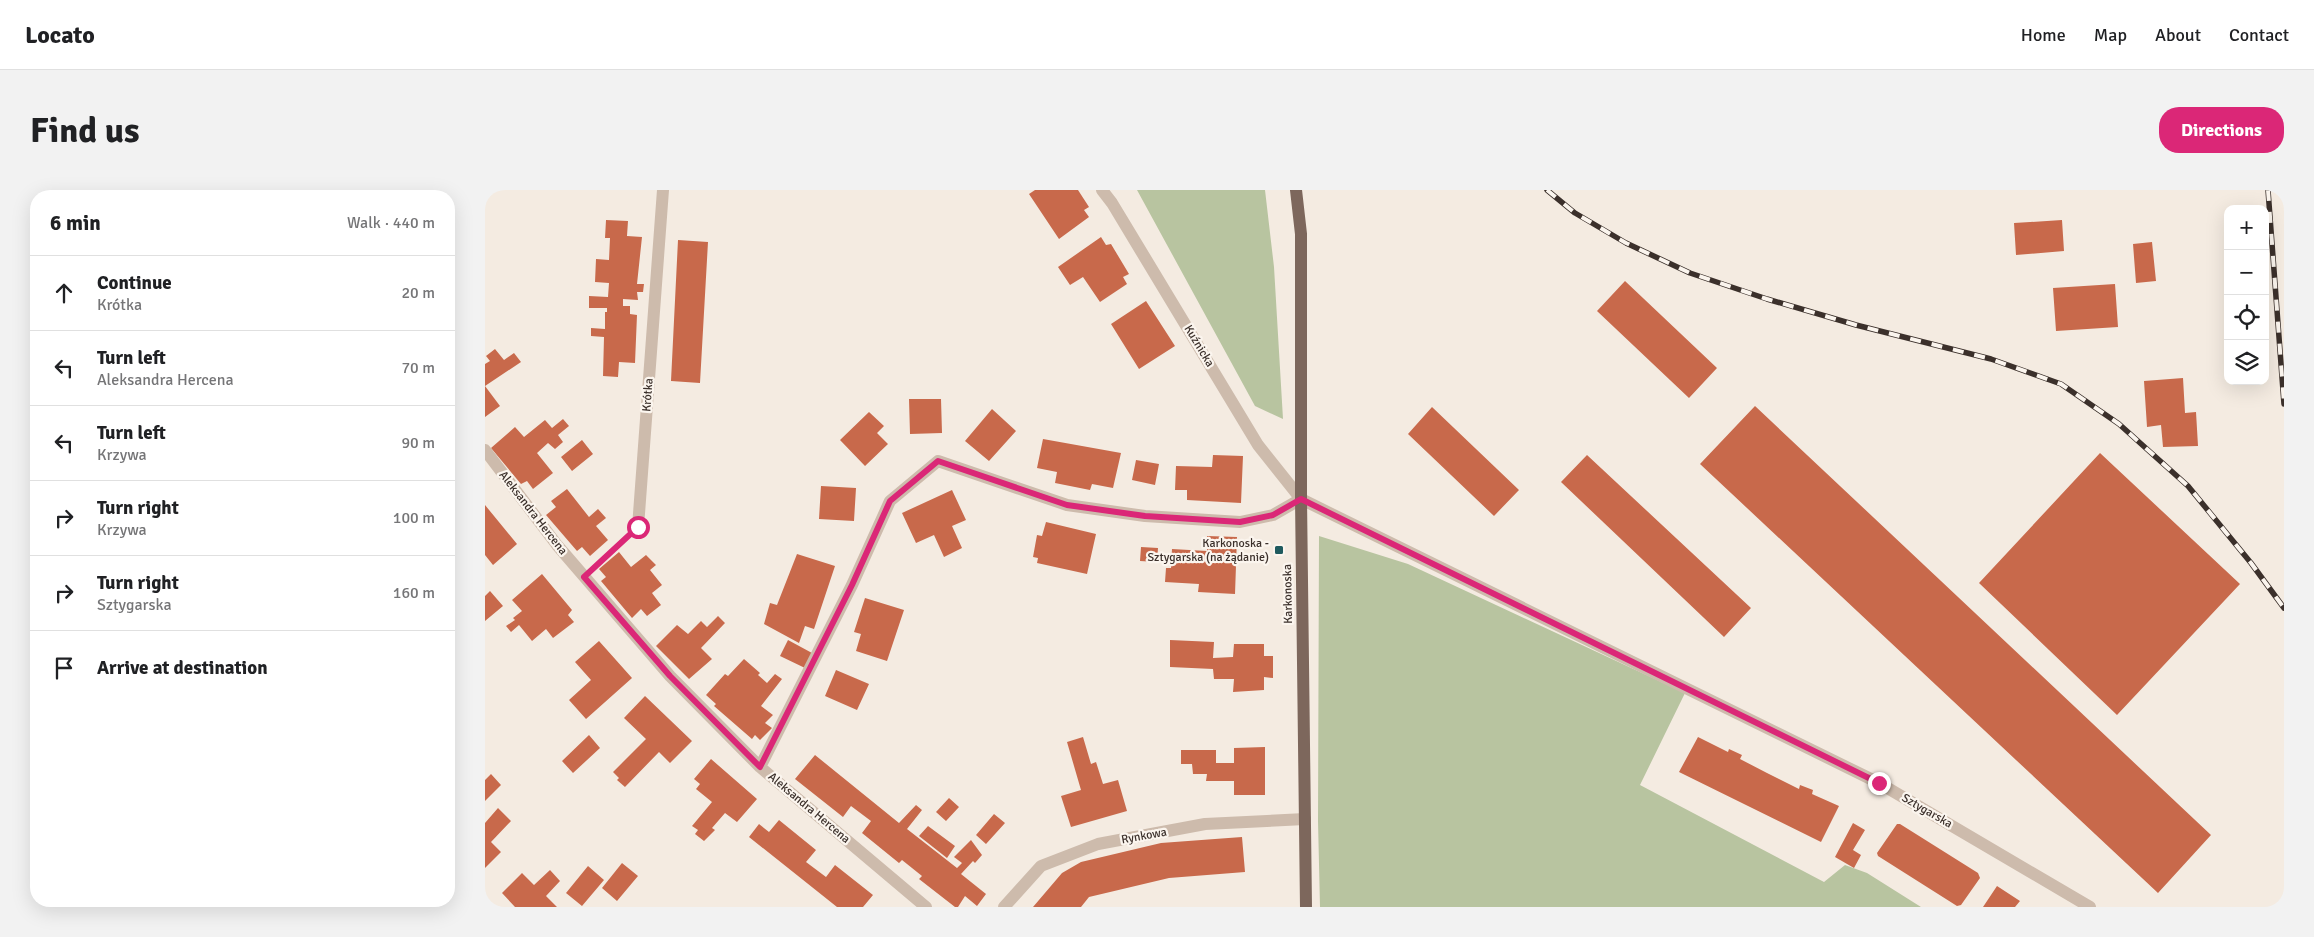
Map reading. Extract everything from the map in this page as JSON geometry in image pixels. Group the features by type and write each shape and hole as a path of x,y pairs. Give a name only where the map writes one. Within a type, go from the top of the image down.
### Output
{"main road":[{"name":"Karkonoska","path":"1296,190 1301,234 1301,499 1306,907"}],"street":[{"name":"Krótka","path":"638,527 663,190"},
{"name":"Kuźnicka","path":"1102,190 1112,203 1258,445 1301,499"},
{"name":"Aleksandra Hercena","path":"485,450 557,545 670,676 760,767 927,907"},
{"path":"760,767 852,585 890,501 938,461 1067,505 1145,516 1240,522 1273,515 1301,499"},
{"name":"Sztygarska","path":"1301,499 1879,783 2090,907"},
{"name":"Rynkowa","path":"1004,907 1041,866 1098,844 1205,824 1305,819"}],"path":[{"path":"584,577 638,527"}],"green space":[{"path":"1137,190 1265,190 1274,267 1283,419 1255,406"},
{"path":"1319,536 1408,564 1685,693 1640,785 1824,882 1845,865 1867,873 1921,907 1320,907 1318,821"}],"building":[{"path":"1035,190 1078,190 1089,207 1084,210 1089,217 1059,239 1029,194"},
{"path":"606,220 628,221 627,236 642,237 637,284 644,284 643,292 637,292 638,300 623,299 623,306 630,306 630,314 637,315 635,363 619,362 618,377 603,376 604,337 591,336 591,328 605,329 605,312 607,312 607,308 589,308 589,296 608,297 609,283 595,282 596,259 609,260 610,238 605,238"},
{"path":"2062,220 2064,251 2016,255 2014,223"},
{"path":"1101,237 1106,245 1111,244 1129,274 1123,277 1127,284 1100,302 1083,277 1070,285 1058,267"},
{"path":"678,240 708,242 700,383 671,381"},
{"path":"2152,242 2156,281 2136,283 2133,244"},
{"path":"1625,281 1717,368 1689,398 1597,311"},
{"path":"2115,284 2118,327 2056,331 2053,288"},
{"path":"1146,301 1175,346 1139,369 1111,324"},
{"path":"495,349 504,360 514,353 521,362 485,386 485,364 490,361 486,356"},
{"path":"2183,378 2185,413 2196,412 2198,446 2163,447 2161,425 2147,427 2144,381"},
{"path":"485,386 500,406 485,417"},
{"path":"909,399 941,399 942,433 910,434"},
{"path":"1755,406 2211,835 2158,893 1700,464"},
{"path":"1432,407 1519,490 1494,516 1408,434"},
{"path":"992,409 1016,431 989,461 965,441"},
{"path":"869,412 884,426 877,433 888,444 865,466 840,440"},
{"path":"563,419 569,426 558,435 563,442 555,449 548,443 537,453 553,473 533,489 527,481 521,484 491,448 515,427 524,437 545,420 552,428"},
{"path":"1043,439 1121,453 1113,488 1092,484 1090,490 1055,483 1057,472 1037,468"},
{"path":"582,440 593,454 572,471 561,457"},
{"path":"2100,453 2240,584 2117,715 1979,583"},
{"path":"1213,455 1243,456 1241,503 1187,500 1187,490 1175,490 1176,466 1212,467"},
{"path":"1587,455 1751,608 1724,637 1561,482"},
{"path":"1136,460 1159,464 1155,485 1132,480"},
{"path":"821,486 856,488 854,521 819,519"},
{"path":"567,489 589,517 598,509 606,518 596,526 608,540 590,556 582,547 577,551 546,515 556,507 551,501"},
{"path":"952,490 966,520 952,526 962,548 944,557 934,535 916,543 902,513"},
{"path":"485,505 517,544 493,565 485,555"},
{"path":"1046,522 1096,534 1087,574 1037,563 1038,558 1033,557 1037,535 1042,536"},
{"path":"1207,536 1237,537 1235,594 1198,592 1199,584 1165,582 1166,568 1171,568 1172,549 1207,551"},
{"path":"1141,547 1158,548 1157,562 1140,561"},
{"path":"619,552 631,567 646,555 656,565 650,570 662,585 652,593 661,605 647,616 641,609 632,618 601,581 606,577 599,569"},
{"path":"797,554 835,566 814,629 805,626 799,643 764,624 770,603 777,605"},
{"path":"542,574 572,610 568,615 574,622 553,638 546,629 532,641 519,625 511,632 506,626 515,620 513,618 522,611 512,600"},
{"path":"490,591 503,606 485,621 485,596"},
{"path":"865,598 904,610 887,661 856,651 861,634 854,632"},
{"path":"718,616 725,623 701,648 712,659 689,679 656,646 677,625 688,634 701,621 707,627"},
{"path":"788,640 812,653 805,668 780,656"},
{"path":"1170,640 1214,642 1213,658 1233,657 1234,644 1264,644 1264,656 1273,656 1273,678 1264,677 1264,690 1233,692 1234,679 1214,679 1213,669 1170,667"},
{"path":"599,641 632,678 586,719 569,700 591,680 575,662"},
{"path":"744,659 760,673 758,675 767,683 775,674 782,679 761,706 773,715 765,723 772,728 760,740 755,735 752,739 714,706 716,704 706,695 725,674 728,676"},
{"path":"836,670 869,684 857,710 825,696"},
{"path":"645,696 692,741 670,763 659,752 625,787 617,780 619,778 613,772 646,739 624,718"},
{"path":"589,735 600,748 573,773 562,761"},
{"path":"1083,737 1091,764 1096,762 1103,784 1118,780 1127,811 1071,827 1061,796 1081,790 1067,742"},
{"path":"1698,737 1728,752 1729,749 1742,755 1740,759 1799,789 1800,785 1813,790 1812,794 1839,806 1821,842 1679,772"},
{"path":"1265,747 1265,795 1234,795 1234,781 1206,781 1207,774 1193,774 1192,764 1181,764 1181,750 1216,750 1216,763 1234,763 1234,748"},
{"path":"815,755 899,823 916,805 922,810 907,829 957,868 962,863 954,857 971,840 982,855 975,863 973,861 961,874 986,894 977,906 965,896 958,907 955,907 919,879 922,876 902,860 899,863 862,833 871,821 851,806 843,817 795,779"},
{"path":"711,759 757,799 737,822 725,813 712,828 715,830 704,841 695,834 698,830 692,826 712,802 696,789 700,784 694,779"},
{"path":"491,774 501,785 485,801 485,780"},
{"path":"949,798 959,807 946,821 936,812"},
{"path":"498,808 511,821 491,842 501,852 485,868 485,823"},
{"path":"994,814 1005,823 986,844 976,835"},
{"path":"779,820 816,850 806,862 826,877 835,865 873,895 863,907 837,907 749,837 759,824 769,832"},
{"path":"1853,823 1865,830 1853,850 1861,855 1854,868 1835,857"},
{"path":"1897,824 1900,824 1978,873 1980,878 1961,905 1957,906 1878,856 1877,853"},
{"path":"928,826 955,846 947,858 919,836"},
{"path":"1242,837 1245,872 1169,878 1089,897 1081,907 1033,907 1062,873 1081,862 1161,843"},
{"path":"622,863 638,876 617,901 602,888"},
{"path":"588,866 604,880 582,906 566,893"},
{"path":"550,870 560,881 546,896 557,907 515,907 502,893 522,873 534,885"},
{"path":"1997,886 2020,901 2015,907 1983,907"}],"railway":[{"path":"1547,190 1575,213 1626,243 1690,273 1767,299 1856,325 1991,359 2061,384 2119,424 2188,486 2251,563 2284,608"},
{"path":"2268,190 2284,404"}],"place":[{"name":"Karkonoska - Sztygarska (na żądanie)","path":"1279,550"}],"route":[{"path":"638,527 584,577 670,676 760,767 852,585 890,501 938,461 1067,505 1145,516 1240,522 1273,515 1301,499 1465,582 1879,783"}]}
